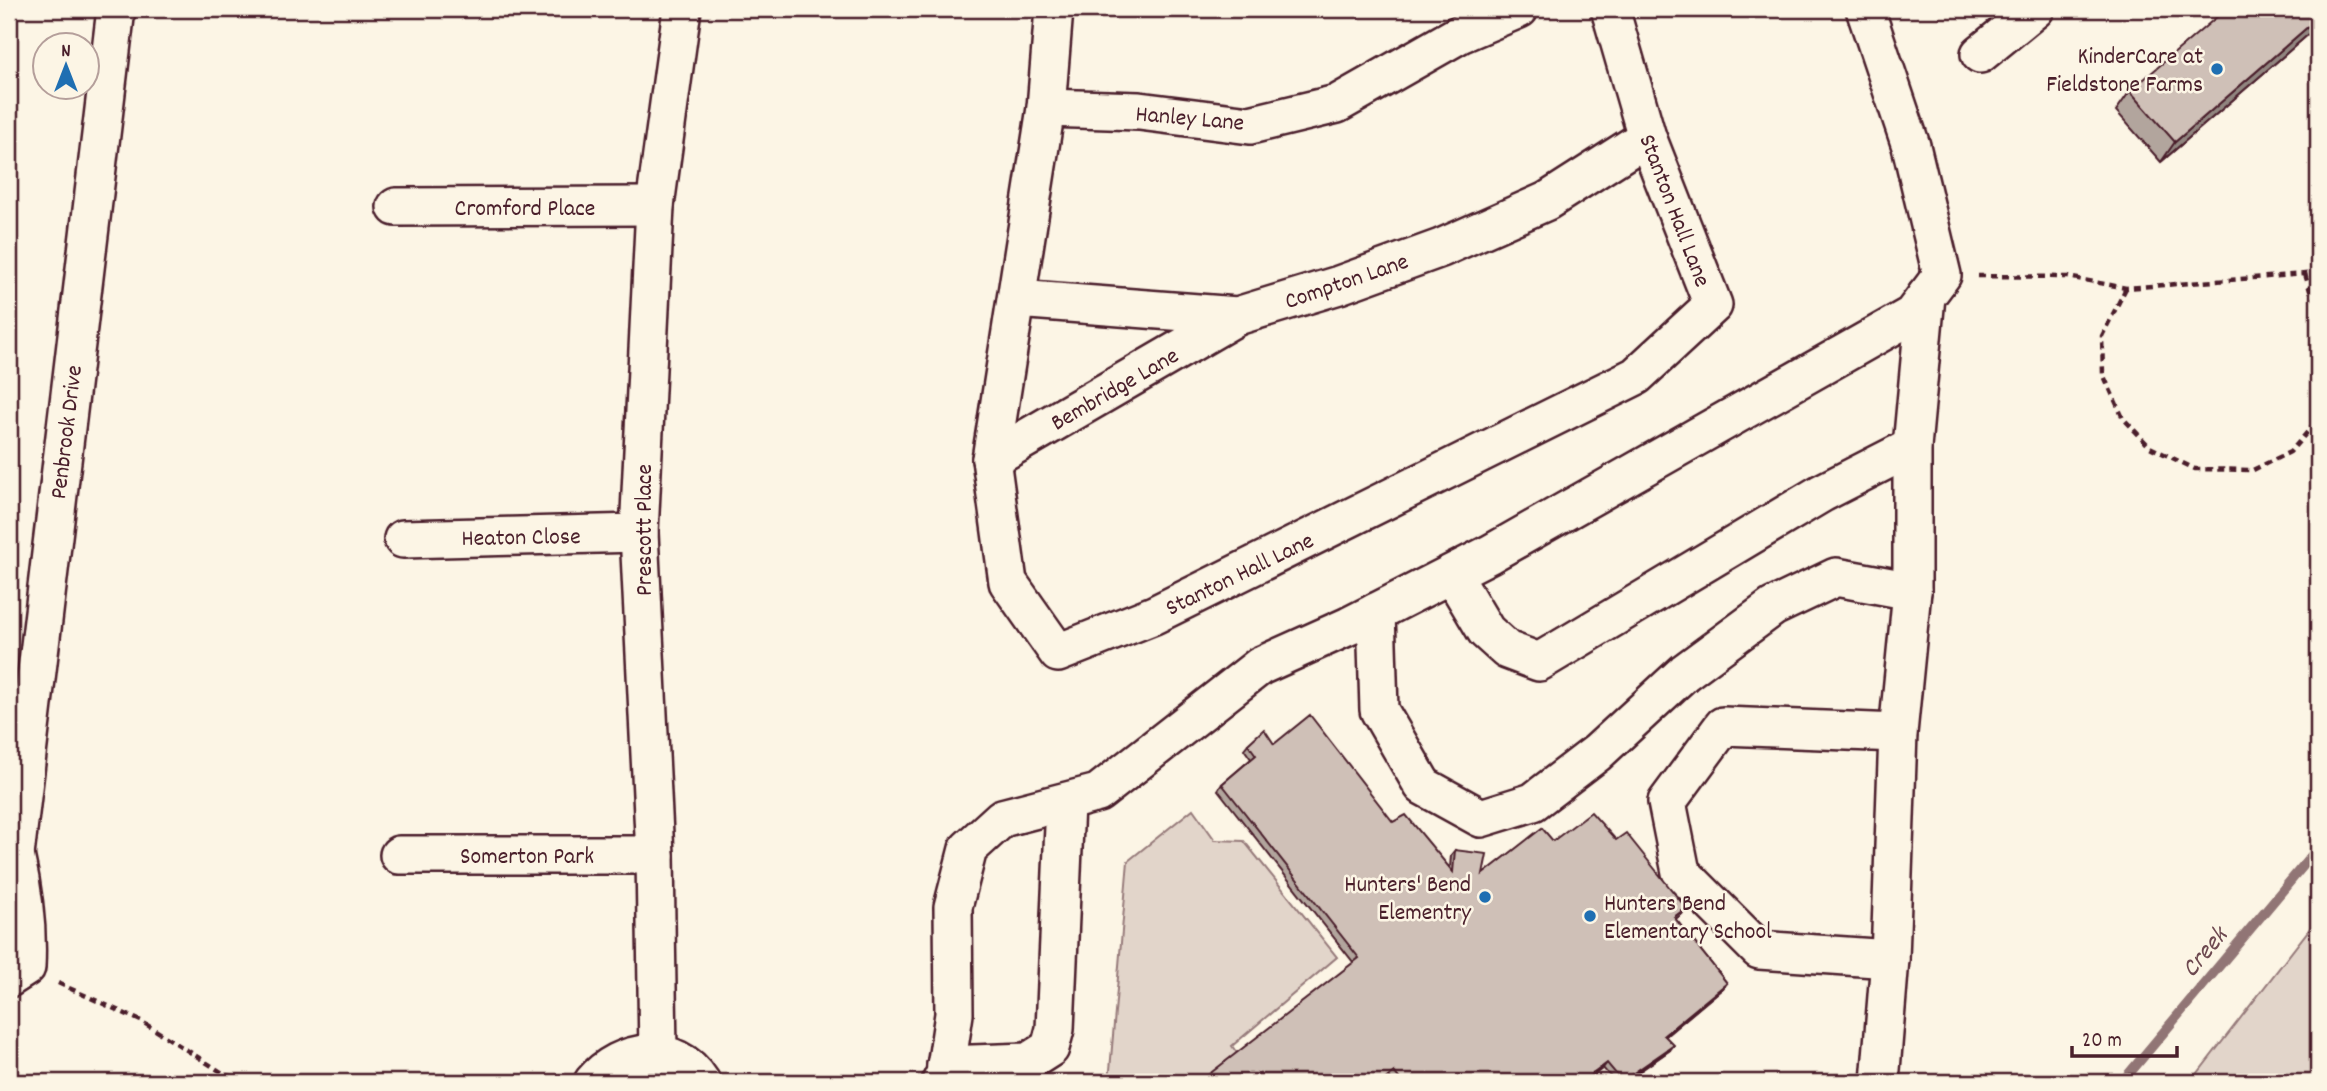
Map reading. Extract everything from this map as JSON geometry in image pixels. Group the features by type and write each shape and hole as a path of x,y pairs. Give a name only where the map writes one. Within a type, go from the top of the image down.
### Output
{"street":[{"name":"Penbrook Drive","path":"17,972 27,909 12,859 116,9"},
{"name":"Prescott Place","path":"658,1054 655,855 639,533 655,206 682,9"},
{"name":"Stanton Hall Lane","path":"1055,9 1045,108 991,459 1008,582 1058,653 1154,615 1636,376 1713,305 1647,137 1610,9"},
{"name":"Hanley Lane","path":"1045,108 1139,111 1250,125 1337,104 1460,34 1519,9"},
{"path":"1865,9 1911,146 1927,295 1912,447 1912,591 1898,733 1890,958 1880,1082"},
{"path":"1980,54 2035,9"},
{"name":"Compton Lane","path":"1017,299 1237,316 1339,285 1441,248 1547,201 1647,137"},
{"name":"Cromford Place","path":"396,207 655,206"},
{"path":"1065,804 1055,1029 1050,1048 1028,1062 944,1074 954,1014 953,907 968,849 1002,818 1065,804 1098,793 1260,666 1452,574 1927,295"},
{"name":"Bembridge Lane","path":"991,459 1237,316"},
{"path":"1452,574 1486,631 1507,650 1539,662 1822,493 1912,447"},
{"name":"Heaton Close","path":"403,539 639,533"},
{"path":"1376,612 1380,710 1423,786 1481,818 1533,802 1597,753 1685,672 1773,607 1836,577 1912,591"},
{"path":"1890,958 1759,950 1681,872 1667,802 1723,726 1898,733"},
{"name":"Somerton Park","path":"399,855 655,855"},
{"path":"593,1082 603,1069 620,1059 638,1054 658,1054 679,1061 701,1082"}],"path":[{"path":"1927,295 2068,277 2126,288 2318,273"},
{"path":"2305,274 2311,294 2318,303"},
{"path":"2126,288 2102,336 2103,374 2123,418 2150,447 2195,468 2253,470 2290,452 2318,420"},
{"path":"17,972 141,1021 226,1075 256,1082"}],"shaded area":[{"path":"1193,809 1215,840 1244,841 1337,957 1232,1046 1239,1056 1205,1082 1109,1082 1128,861"},
{"path":"2318,918 2318,1082 2191,1082"}],"building":[{"name":"KinderCare at Fieldstone Farms","path":"2226,9 2318,9 2318,18 2175,142 2130,91"},
{"name":"Hunters' Bend Elementry","path":"1310,715 1393,822 1406,815 1453,872 1455,850 1487,854 1483,874 1542,828 1553,841 1591,812 1616,840 1626,833 1686,908 1674,917 1727,983 1664,1035 1674,1045 1622,1081 1607,1063 1582,1082 1402,1082 1394,1072 1382,1082 1199,1082 1359,958 1222,784 1256,755 1248,744 1264,729 1274,744"}],"waterway":[{"name":"Creek","path":"2122,1082 2318,848"}],"place":[{"name":"KinderCare at Fieldstone Farms","path":"2217,69"},
{"name":"Hunters' Bend Elementry","path":"1485,897"},
{"name":"Hunters Bend Elementary School","path":"1590,916"}]}
